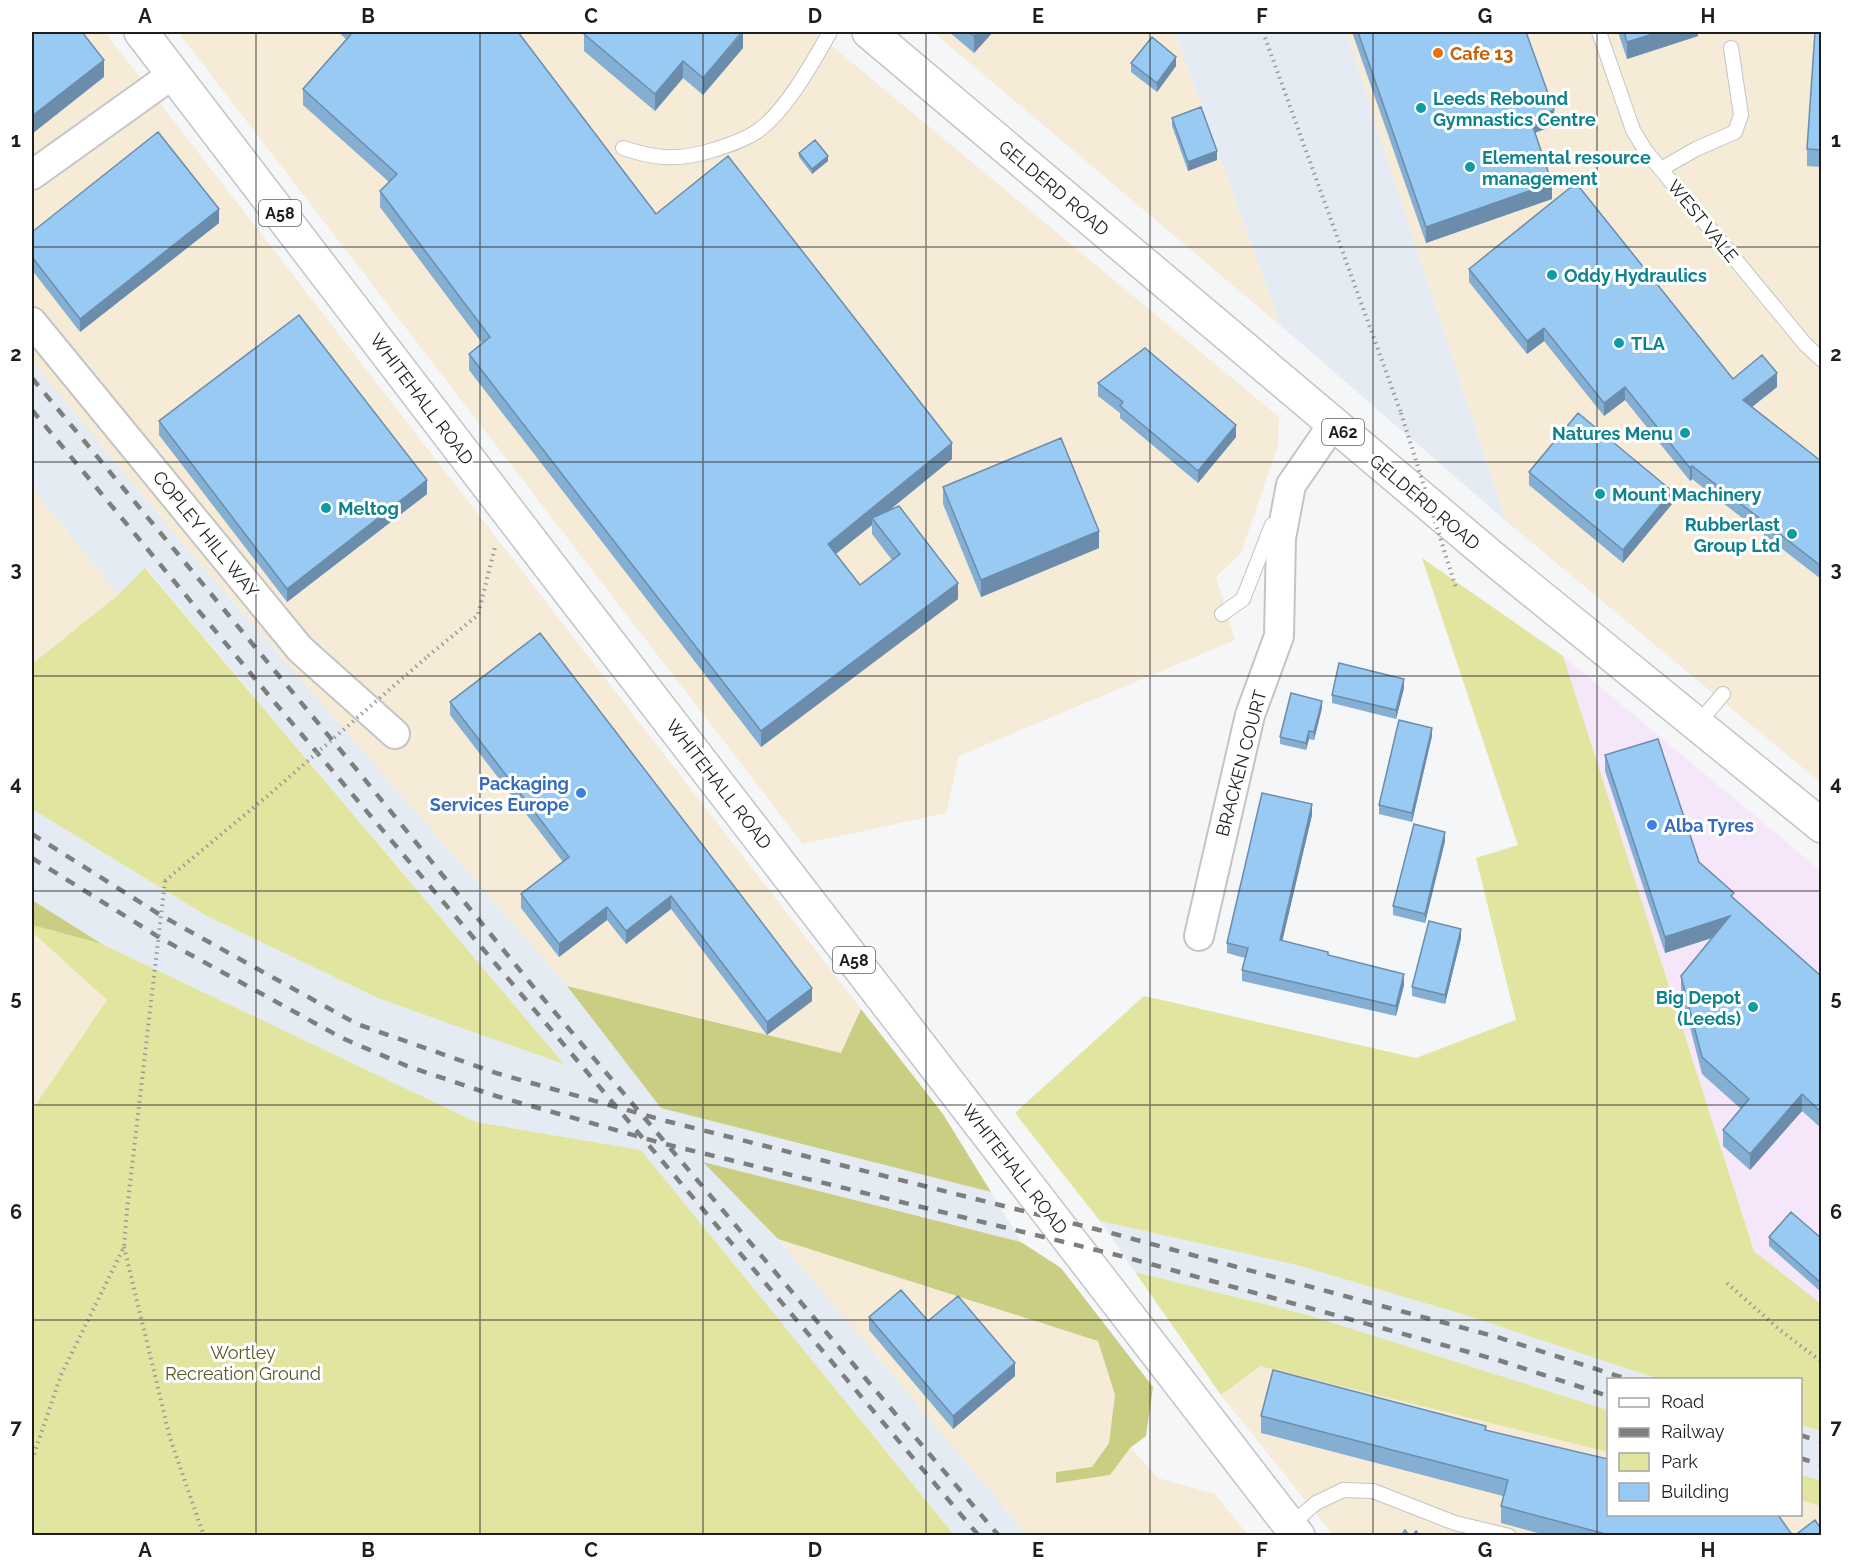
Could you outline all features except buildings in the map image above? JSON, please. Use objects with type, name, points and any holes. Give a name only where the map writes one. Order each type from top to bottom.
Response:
[{"type":"main road","name":"WHITEHALL ROAD","points":[[141,32],[1294,1530]]},
{"type":"main road","name":"GELDERD ROAD","points":[[869,32],[1495,560],[1821,824]]},
{"type":"street","points":[[32,175],[173,74]]},
{"type":"street","name":"COPLEY HILL WAY","points":[[32,322],[300,650],[394,734]]},
{"type":"street","name":"BRACKEN COURT","points":[[1199,936],[1250,715],[1279,636],[1281,538],[1292,485],[1333,424]]},
{"type":"lane","points":[[622,148],[648,156],[677,158],[702,154],[740,141],[758,131],[790,96],[830,32]]},
{"type":"lane","name":"WEST VALE","points":[[1599,32],[1633,130],[1645,150],[1805,344],[1821,360]]},
{"type":"lane","points":[[1661,169],[1696,149],[1735,132],[1742,115],[1731,48]]},
{"type":"lane","points":[[1222,614],[1243,599],[1265,546],[1279,503],[1292,485]]},
{"type":"lane","points":[[1697,725],[1723,694]]},
{"type":"lane","points":[[1294,1530],[1316,1503],[1343,1490],[1373,1491],[1455,1523],[1509,1536]]},
{"type":"path","points":[[1263,32],[1401,413],[1456,588]]},
{"type":"path","points":[[204,1536],[170,1438],[124,1247],[165,881],[271,793],[477,615],[495,547],[488,538]]},
{"type":"path","points":[[32,1460],[61,1375],[124,1247]]},
{"type":"path","points":[[1727,1283],[1780,1330],[1821,1362]]},
{"type":"shaded area","points":[[32,32],[105,32],[861,1009],[841,1054],[567,986],[177,537],[32,361]]},
{"type":"shaded area","points":[[178,32],[815,32],[1279,417],[1278,445],[1241,553],[1216,577],[1235,640],[959,756],[946,813],[803,844]]},
{"type":"shaded area","points":[[933,32],[1175,32],[1281,326]]},
{"type":"shaded area","points":[[1175,32],[1346,32],[1506,521],[1281,326]]},
{"type":"shaded area","points":[[1346,32],[1821,32],[1821,783],[1506,521]]},
{"type":"shaded area","points":[[32,361],[177,537],[567,986],[661,1108],[991,1192],[1021,1242],[704,1163],[778,1239],[1027,1535],[954,1535],[641,1150],[476,1122],[102,944],[32,900],[32,809],[207,916],[380,999],[563,1063],[146,568],[118,595],[32,487]]},
{"type":"shaded area","points":[[32,487],[118,595],[32,664]]},
{"type":"shaded area","points":[[1563,656],[1821,871],[1821,1304],[1754,1251]]},
{"type":"shaded area","points":[[32,932],[107,1000],[32,1110]]},
{"type":"shaded area","points":[[1100,1221],[1297,1265],[1465,1315],[1656,1378],[1607,1378],[1607,1410],[1308,1315],[1135,1272]]},
{"type":"shaded area","points":[[778,1239],[1098,1341],[1115,1395],[1109,1443],[1092,1467],[1056,1472],[1110,1475],[1130,1447],[1158,1478],[1215,1494],[1248,1535],[1027,1535]]},
{"type":"shaded area","points":[[1260,1365],[1607,1452],[1607,1516],[1802,1516],[1802,1500],[1821,1506],[1821,1535],[1333,1535],[1221,1395]]},
{"type":"shaded area","points":[[1802,1426],[1821,1431],[1821,1481],[1802,1474]]},
{"type":"green space","points":[[1422,558],[1563,656],[1754,1251],[1821,1304],[1821,1431],[1802,1425],[1802,1378],[1656,1378],[1465,1315],[1297,1265],[1100,1221],[1015,1113],[1144,996],[1416,1058],[1516,1020],[1476,858],[1518,845]]},
{"type":"green space","points":[[145,568],[564,1064],[380,999],[207,916],[32,809],[32,664],[118,595]]},
{"type":"green space","points":[[32,900],[102,944],[32,925]]},
{"type":"green space","name":"Wortley Recreation Ground","points":[[32,925],[102,944],[476,1122],[641,1150],[954,1535],[32,1535],[32,1110],[107,1000],[32,932]]},
{"type":"green space","points":[[567,986],[841,1053],[861,1009],[943,1114],[991,1192],[661,1108]]},
{"type":"green space","points":[[703,1162],[1021,1242],[1061,1268],[1153,1387],[1146,1436],[1130,1448],[1110,1475],[1056,1483],[1056,1472],[1092,1467],[1109,1443],[1115,1395],[1098,1341],[778,1239]]},
{"type":"green space","points":[[1135,1272],[1308,1315],[1607,1410],[1607,1452],[1260,1366],[1221,1395]]},
{"type":"green space","points":[[1802,1475],[1821,1481],[1821,1506],[1802,1500]]},
{"type":"railway","points":[[32,378],[536,990],[999,1536]]},
{"type":"railway","points":[[32,410],[276,704],[979,1536]]},
{"type":"railway","points":[[32,834],[162,916],[357,1024],[496,1073],[666,1121],[1107,1232],[1497,1337],[1624,1378]]},
{"type":"railway","points":[[32,858],[162,939],[342,1038],[407,1066],[496,1096],[665,1144],[1125,1257],[1501,1361],[1607,1396]]},
{"type":"railway","points":[[1802,1436],[1822,1442]]},
{"type":"railway","points":[[1802,1459],[1822,1465]]},
{"type":"place","name":"Cafe 13","points":[[1438,53]]},
{"type":"place","name":"Leeds Rebound Gymnastics Centre","points":[[1421,108]]},
{"type":"place","name":"Elemental resource management","points":[[1470,167]]},
{"type":"place","name":"Oddy Hydraulics","points":[[1552,275]]},
{"type":"place","name":"TLA","points":[[1619,343]]},
{"type":"place","name":"Natures Menu","points":[[1685,433]]},
{"type":"place","name":"Mount Machinery","points":[[1600,494]]},
{"type":"place","name":"Meltog","points":[[326,508]]},
{"type":"place","name":"Rubberlast Group Ltd","points":[[1792,534]]},
{"type":"place","name":"Packaging Services Europe","points":[[581,793]]},
{"type":"place","name":"Alba Tyres","points":[[1652,825]]},
{"type":"place","name":"Big Depot (Leeds)","points":[[1753,1007]]}]
